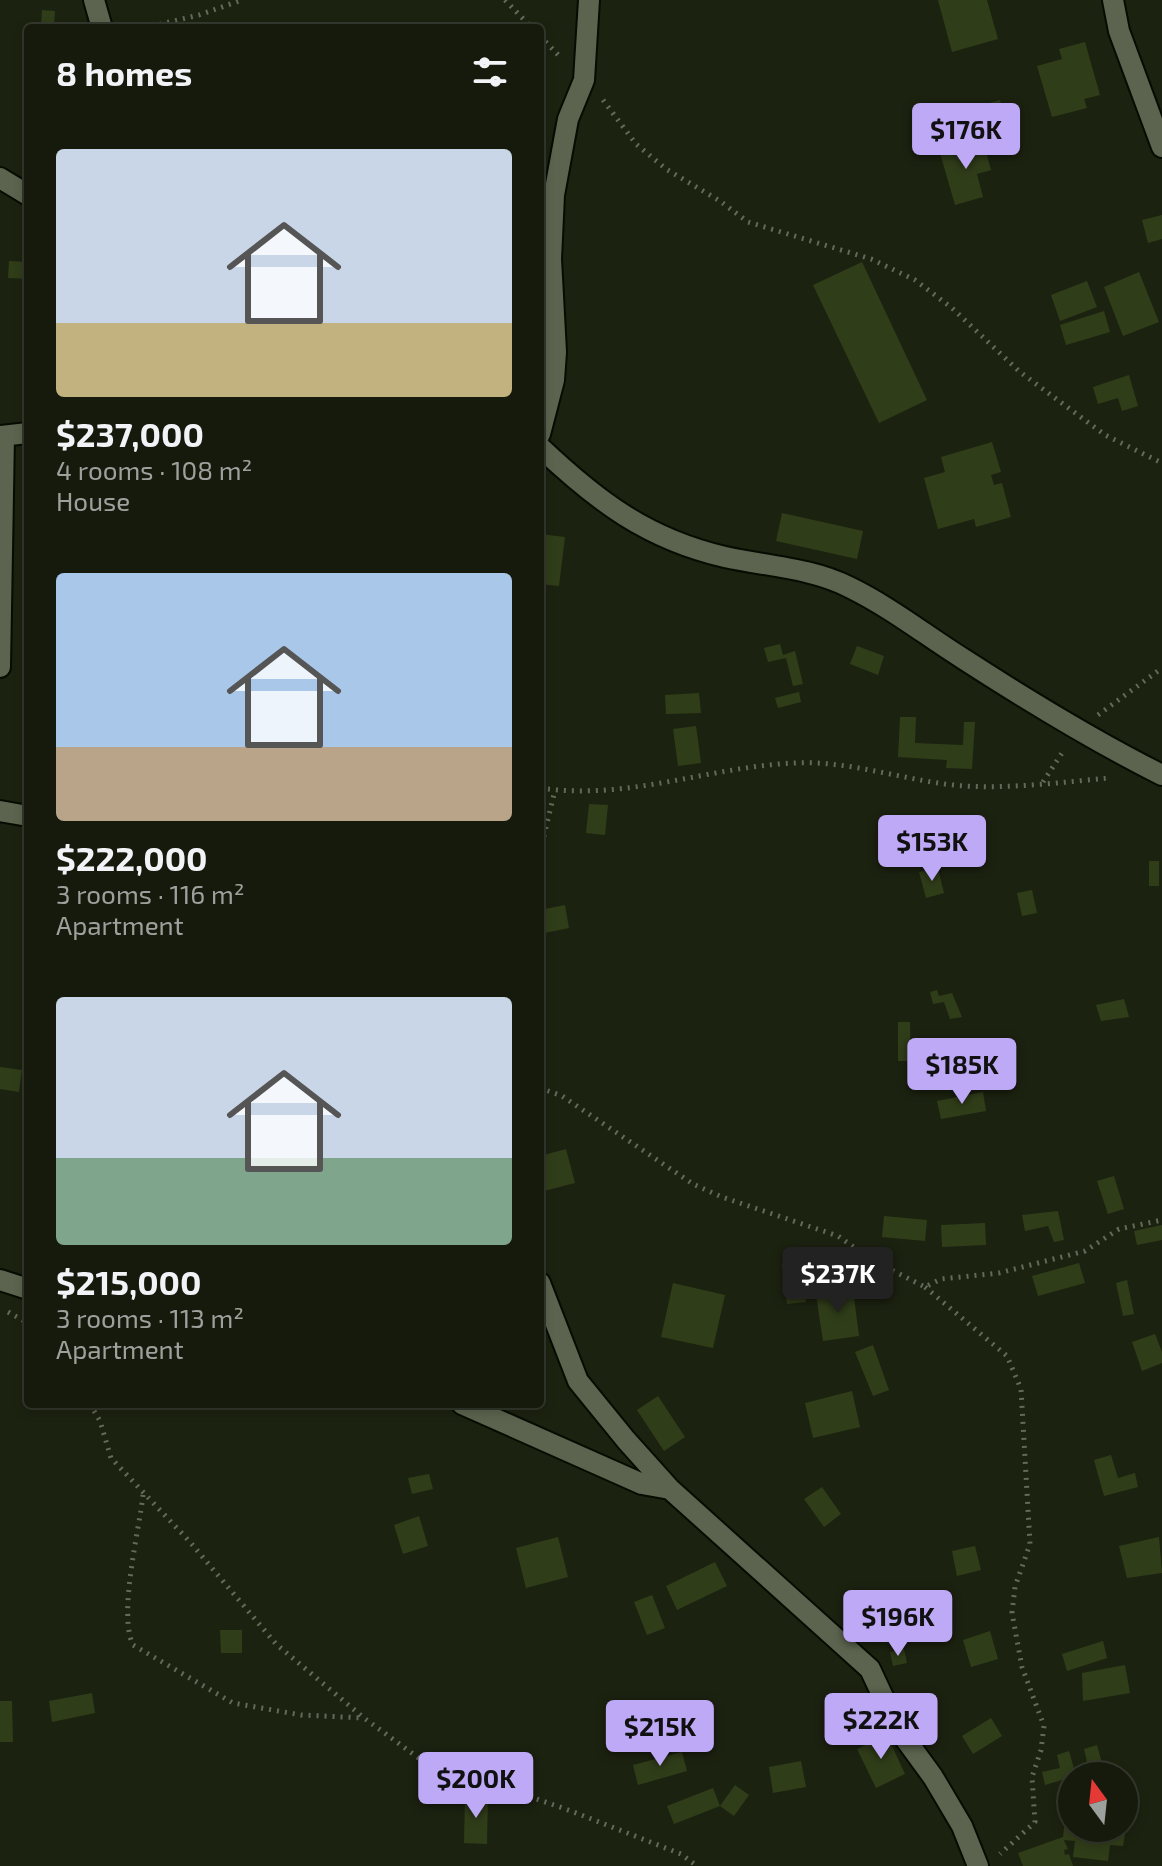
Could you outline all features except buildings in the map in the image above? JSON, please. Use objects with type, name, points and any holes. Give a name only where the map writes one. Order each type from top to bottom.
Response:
[{"type":"street","points":[[94,0],[101,24]]},
{"type":"street","points":[[544,419],[554,380],[556,352],[551,259],[554,195],[568,119],[584,80],[589,0]]},
{"type":"street","points":[[1113,0],[1119,31],[1162,147]]},
{"type":"street","points":[[0,178],[24,193]]},
{"type":"street","points":[[0,667],[2,436],[24,433]]},
{"type":"street","points":[[544,451],[586,491],[655,534],[690,548],[812,574],[844,584],[886,605],[1027,698],[1162,775]]},
{"type":"street","points":[[0,811],[24,815]]},
{"type":"street","points":[[0,1280],[24,1288]]},
{"type":"street","points":[[544,1293],[578,1381],[670,1489],[870,1669],[898,1729],[933,1777],[962,1826],[978,1866]]},
{"type":"street","points":[[471,1408],[642,1484],[670,1489]]},
{"type":"path","points":[[161,24],[242,0]]},
{"type":"path","points":[[505,0],[528,24]]},
{"type":"path","points":[[584,80],[601,97],[636,144],[666,169],[720,201],[748,222],[871,259],[915,280],[952,308],[1020,372],[1105,435],[1162,463]]},
{"type":"path","points":[[544,789],[592,793],[791,763],[810,763],[965,786],[1111,778]]},
{"type":"path","points":[[544,835],[555,790]]},
{"type":"path","points":[[544,1089],[562,1096],[693,1184],[722,1197],[838,1236],[872,1260],[925,1287],[1007,1356],[1021,1389],[1030,1544],[1015,1587],[1012,1613],[1022,1667],[1041,1716],[1044,1736],[1032,1777],[1035,1822],[997,1857]]},
{"type":"path","points":[[925,1287],[941,1279],[999,1273],[1085,1251],[1119,1229],[1162,1220]]},
{"type":"path","points":[[0,1309],[24,1321]]},
{"type":"path","points":[[92,1408],[100,1421],[111,1458],[190,1542],[276,1644],[364,1718],[424,1762],[455,1778],[508,1789],[571,1811],[681,1854],[697,1866]]},
{"type":"path","points":[[144,1494],[128,1596],[127,1633],[133,1645],[233,1703],[301,1715],[364,1718]]}]
